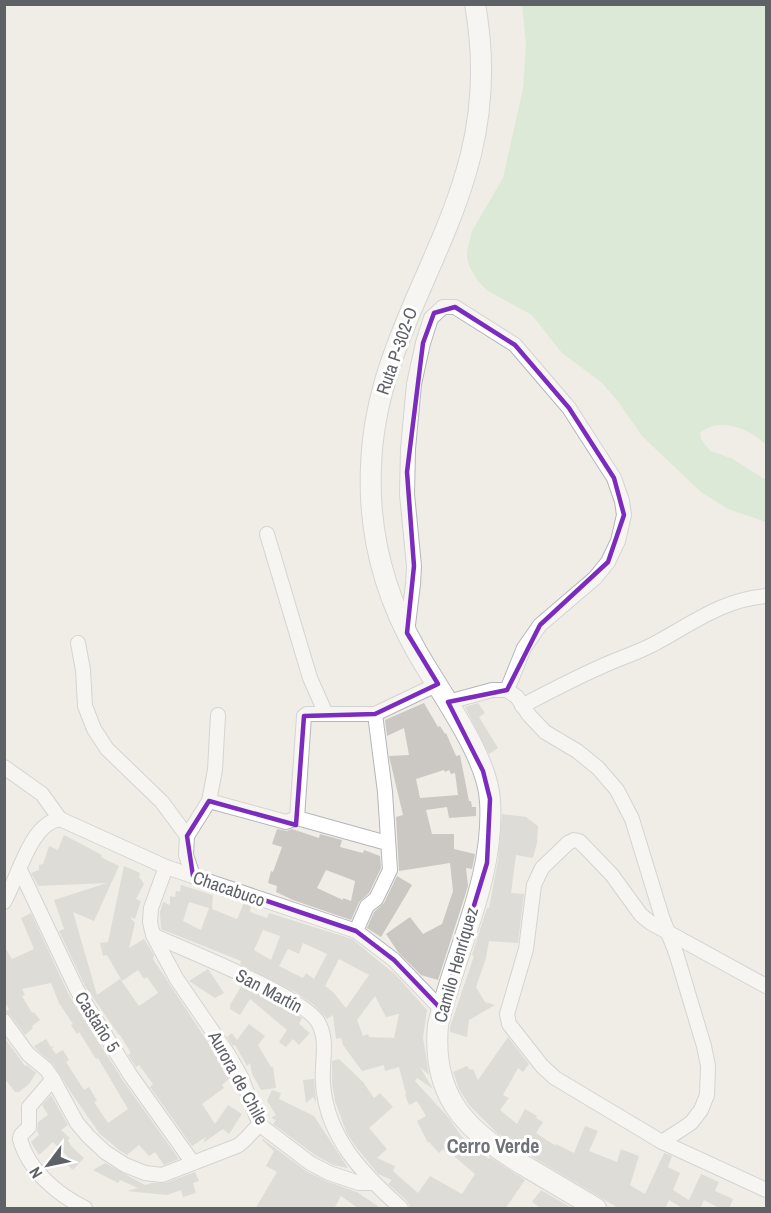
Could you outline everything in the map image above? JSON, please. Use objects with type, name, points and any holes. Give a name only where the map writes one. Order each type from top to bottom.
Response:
[{"type":"street","name":"Ruta P-302-O","points":[[443,693],[407,633],[382,573],[374,533],[370,486],[372,442],[379,399],[391,358],[453,208],[471,155],[481,88],[480,40],[475,4]]},
{"type":"street","points":[[407,633],[413,584],[407,483],[414,384],[431,318],[443,307],[455,307],[515,345],[569,408],[614,478],[624,515],[618,541],[608,562],[595,578],[540,625],[524,648],[507,690]]},
{"type":"street","points":[[267,534],[306,668],[326,714]]},
{"type":"street","points":[[522,706],[583,675],[651,645],[724,605],[746,598],[766,596]]},
{"type":"street","points":[[78,643],[83,670],[85,706],[94,729],[107,749],[162,802],[187,836]]},
{"type":"street","points":[[297,818],[302,720],[307,714],[375,714],[443,693],[507,690],[517,697],[545,732],[577,751],[598,768],[617,790],[635,827],[704,1046],[709,1076],[705,1102],[697,1117],[685,1128],[662,1142]]},
{"type":"street","name":"Camilo Henríquez","points":[[443,693],[483,771],[490,799],[487,862],[442,1010],[436,1037],[438,1064],[446,1090],[462,1116],[491,1144],[596,1209]]},
{"type":"street","points":[[356,931],[367,906],[376,899],[390,870],[385,792],[375,714]]},
{"type":"street","points":[[193,876],[186,855],[187,836],[209,801],[215,770],[218,715]]},
{"type":"street","points":[[4,767],[42,794],[60,819],[53,820],[38,832],[4,902]]},
{"type":"street","points":[[209,801],[286,822],[297,818],[387,843]]},
{"type":"street","name":"Chacabuco","points":[[60,819],[166,867],[356,931],[394,960],[442,1010]]},
{"type":"street","points":[[766,986],[669,934],[641,915],[612,875],[579,841],[571,841],[543,868],[537,878],[532,893],[526,949],[507,1014],[511,1028],[555,1078],[662,1142],[766,1190]]},
{"type":"street","points":[[151,928],[151,908],[166,867]]},
{"type":"street","name":"Castaño 5","points":[[20,870],[76,990],[131,1076],[193,1163]]},
{"type":"street","name":"Aurora de Chile","points":[[151,928],[176,978],[236,1069],[260,1125],[310,1163],[329,1173],[359,1183],[373,1183]]},
{"type":"street","name":"San Martín","points":[[151,928],[303,1007],[317,1021],[325,1040],[322,1058],[323,1084],[326,1106],[334,1131],[348,1153],[373,1183],[401,1209]]},
{"type":"street","points":[[4,1021],[28,1054],[53,1079],[77,1122],[88,1136],[105,1152],[126,1166],[145,1173],[162,1175],[243,1143],[252,1130],[260,1125]]},
{"type":"street","points":[[53,1079],[29,1107],[29,1127],[20,1139],[27,1155],[45,1179],[58,1192],[85,1209]]},
{"type":"highlighted area","points":[[455,307],[515,345],[569,408],[614,478],[624,515],[608,562],[540,625],[507,690],[448,702],[483,771],[490,799],[487,863],[442,1010],[394,960],[356,931],[193,876],[187,836],[209,801],[296,825],[304,716],[375,714],[438,684],[407,633],[414,566],[407,472],[423,343],[434,313]]},
{"type":"green space","points":[[522,5],[766,5],[766,445],[744,430],[725,425],[716,425],[700,433],[701,439],[710,451],[731,458],[766,480],[766,522],[728,509],[701,492],[642,436],[617,400],[601,382],[562,353],[532,315],[488,291],[477,280],[470,268],[467,251],[472,231],[503,178],[523,89],[526,44]]},
{"type":"building","points":[[424,703],[438,727],[440,726],[446,733],[456,756],[460,755],[469,801],[472,807],[476,807],[476,816],[449,818],[447,807],[426,810],[432,834],[454,834],[454,849],[475,854],[472,869],[466,868],[468,886],[438,980],[421,975],[398,952],[386,934],[410,917],[423,934],[442,924],[453,891],[450,863],[399,871],[396,817],[403,815],[389,756],[409,755],[404,728],[387,736],[385,720]],"holes":[[[444,770],[445,772],[449,770],[451,774],[455,773],[458,795],[420,798],[416,779]]]},
{"type":"building","points":[[478,703],[485,713],[479,717],[498,748],[489,754],[465,707]]},
{"type":"building","points":[[502,814],[526,817],[538,826],[537,843],[533,858],[516,855],[511,893],[524,894],[518,943],[489,941],[476,987],[485,1002],[495,1005],[469,1020],[467,1037],[450,1032],[450,1027],[474,956],[472,955],[485,914],[489,908],[498,860]]},
{"type":"building","points":[[277,829],[287,831],[292,829],[319,838],[320,834],[342,840],[340,847],[363,853],[364,850],[380,856],[381,868],[369,893],[359,902],[351,920],[276,892],[277,886],[268,883],[282,847],[272,844]],"holes":[[[326,870],[355,881],[351,901],[343,898],[343,900],[317,888]]]},
{"type":"building","points":[[64,835],[119,866],[94,921],[73,912],[97,995],[120,979],[139,1006],[158,993],[147,977],[144,979],[138,970],[122,981],[107,955],[103,956],[100,943],[108,942],[124,866],[140,873],[139,877],[144,884],[136,899],[141,901],[135,919],[130,917],[135,923],[129,948],[144,939],[154,955],[153,959],[231,1077],[222,1085],[224,1088],[202,1104],[215,1124],[228,1105],[242,1114],[229,1134],[223,1129],[203,1143],[206,1137],[192,1146],[150,1087],[153,1084],[139,1065],[136,1067],[120,1035],[85,986],[59,931],[64,929],[54,900],[107,883],[38,886],[31,873],[39,870],[39,865],[43,864],[49,846],[58,850]]},
{"type":"building","points":[[397,876],[412,885],[381,937],[367,928],[374,912],[384,903]]},
{"type":"building","points":[[181,885],[213,895],[212,909],[237,919],[244,903],[251,905],[250,912],[267,918],[269,913],[352,939],[396,975],[427,1010],[423,1038],[429,1075],[420,1067],[433,1089],[417,1078],[415,1081],[448,1117],[462,1137],[489,1159],[490,1157],[525,1180],[505,1209],[410,1207],[407,1201],[388,1184],[392,1180],[378,1174],[347,1134],[335,1101],[332,1083],[332,1061],[339,1059],[363,1082],[374,1098],[380,1093],[393,1107],[369,1128],[387,1149],[377,1158],[395,1166],[393,1171],[418,1193],[430,1176],[462,1194],[475,1174],[449,1152],[447,1154],[443,1149],[439,1153],[428,1143],[417,1121],[426,1116],[417,1101],[409,1105],[399,1067],[385,1071],[384,1065],[362,1071],[343,1045],[341,1038],[336,1039],[333,1015],[327,1019],[314,1005],[295,992],[240,964],[241,961],[161,929],[160,912],[163,902],[170,905],[170,896],[175,897],[176,891],[180,892]],"holes":[[[189,902],[209,908],[201,930],[183,921]],[[263,930],[280,936],[271,960],[254,950]],[[303,943],[327,954],[314,979],[306,973],[303,978],[279,966],[288,949],[299,954]],[[339,959],[369,975],[346,1008],[325,986]],[[375,996],[386,1017],[399,1014],[394,1038],[369,1037],[368,1034],[363,1036],[357,1020]]]},
{"type":"building","points":[[31,913],[69,995],[124,1082],[179,1159],[164,1165],[155,1152],[149,1156],[139,1145],[127,1155],[119,1150],[100,1134],[53,1064],[36,1049],[34,1046],[46,1039],[51,1047],[54,1046],[52,1049],[56,1054],[63,1050],[69,1060],[66,1062],[84,1090],[89,1087],[97,1101],[94,1102],[108,1123],[128,1109],[98,1058],[96,1059],[79,1032],[77,1034],[71,1025],[73,1024],[59,1003],[51,983],[22,989],[25,995],[22,996],[32,1013],[34,1012],[40,1020],[25,1035],[11,1016],[4,1012],[9,1009],[4,1001],[4,946],[12,959],[34,949],[21,918]]},
{"type":"building","points":[[208,969],[224,993],[215,998],[189,981]]},
{"type":"building","points":[[242,985],[302,1018],[299,1024],[310,1033],[299,1045],[293,1039],[286,1047],[279,1042],[287,1030],[250,999],[240,1015],[230,1009]]},
{"type":"building","points":[[249,1024],[265,1036],[258,1045],[273,1067],[276,1088],[261,1090],[252,1074],[250,1063],[247,1066],[235,1045],[233,1046],[227,1037],[232,1033],[237,1040]]},
{"type":"building","points":[[4,1037],[25,1066],[27,1065],[36,1073],[29,1084],[19,1092],[15,1092],[4,1078]]},
{"type":"building","points":[[508,1037],[529,1064],[523,1072],[518,1068],[503,1095],[509,1098],[500,1110],[517,1124],[525,1109],[543,1122],[536,1133],[556,1146],[556,1144],[574,1153],[585,1126],[598,1131],[589,1151],[617,1162],[621,1149],[639,1156],[630,1185],[645,1194],[664,1153],[672,1156],[668,1167],[680,1173],[673,1190],[689,1200],[701,1174],[719,1182],[715,1191],[733,1199],[729,1209],[721,1209],[704,1200],[701,1207],[704,1209],[684,1209],[669,1200],[665,1209],[620,1209],[497,1133],[469,1105],[459,1089],[453,1072],[467,1066],[470,1070],[473,1069],[478,1080]]},
{"type":"building","points":[[314,1079],[316,1101],[313,1097],[306,1103],[303,1080]]},
{"type":"building","points":[[272,1090],[281,1093],[279,1099],[314,1116],[348,1168],[333,1165],[315,1155],[273,1124],[276,1120],[271,1118],[276,1115],[267,1101]]},
{"type":"building","points":[[51,1095],[68,1125],[61,1130],[70,1138],[68,1140],[71,1146],[84,1158],[73,1170],[63,1161],[68,1157],[53,1142],[39,1155],[31,1142],[39,1135],[38,1122],[48,1115],[42,1105]]},
{"type":"building","points":[[263,1139],[306,1171],[357,1192],[382,1209],[359,1209],[341,1196],[334,1209],[255,1209],[277,1172],[266,1166],[274,1151]]},
{"type":"building","points":[[105,1163],[145,1185],[165,1183],[195,1172],[199,1181],[193,1183],[196,1193],[183,1197],[181,1190],[167,1195],[127,1191],[138,1188],[120,1180],[118,1183],[93,1170]]},
{"type":"building","points":[[541,1190],[573,1209],[542,1209],[532,1202]]},
{"type":"district","name":"Cerro Verde","points":[[493,1146]]}]
